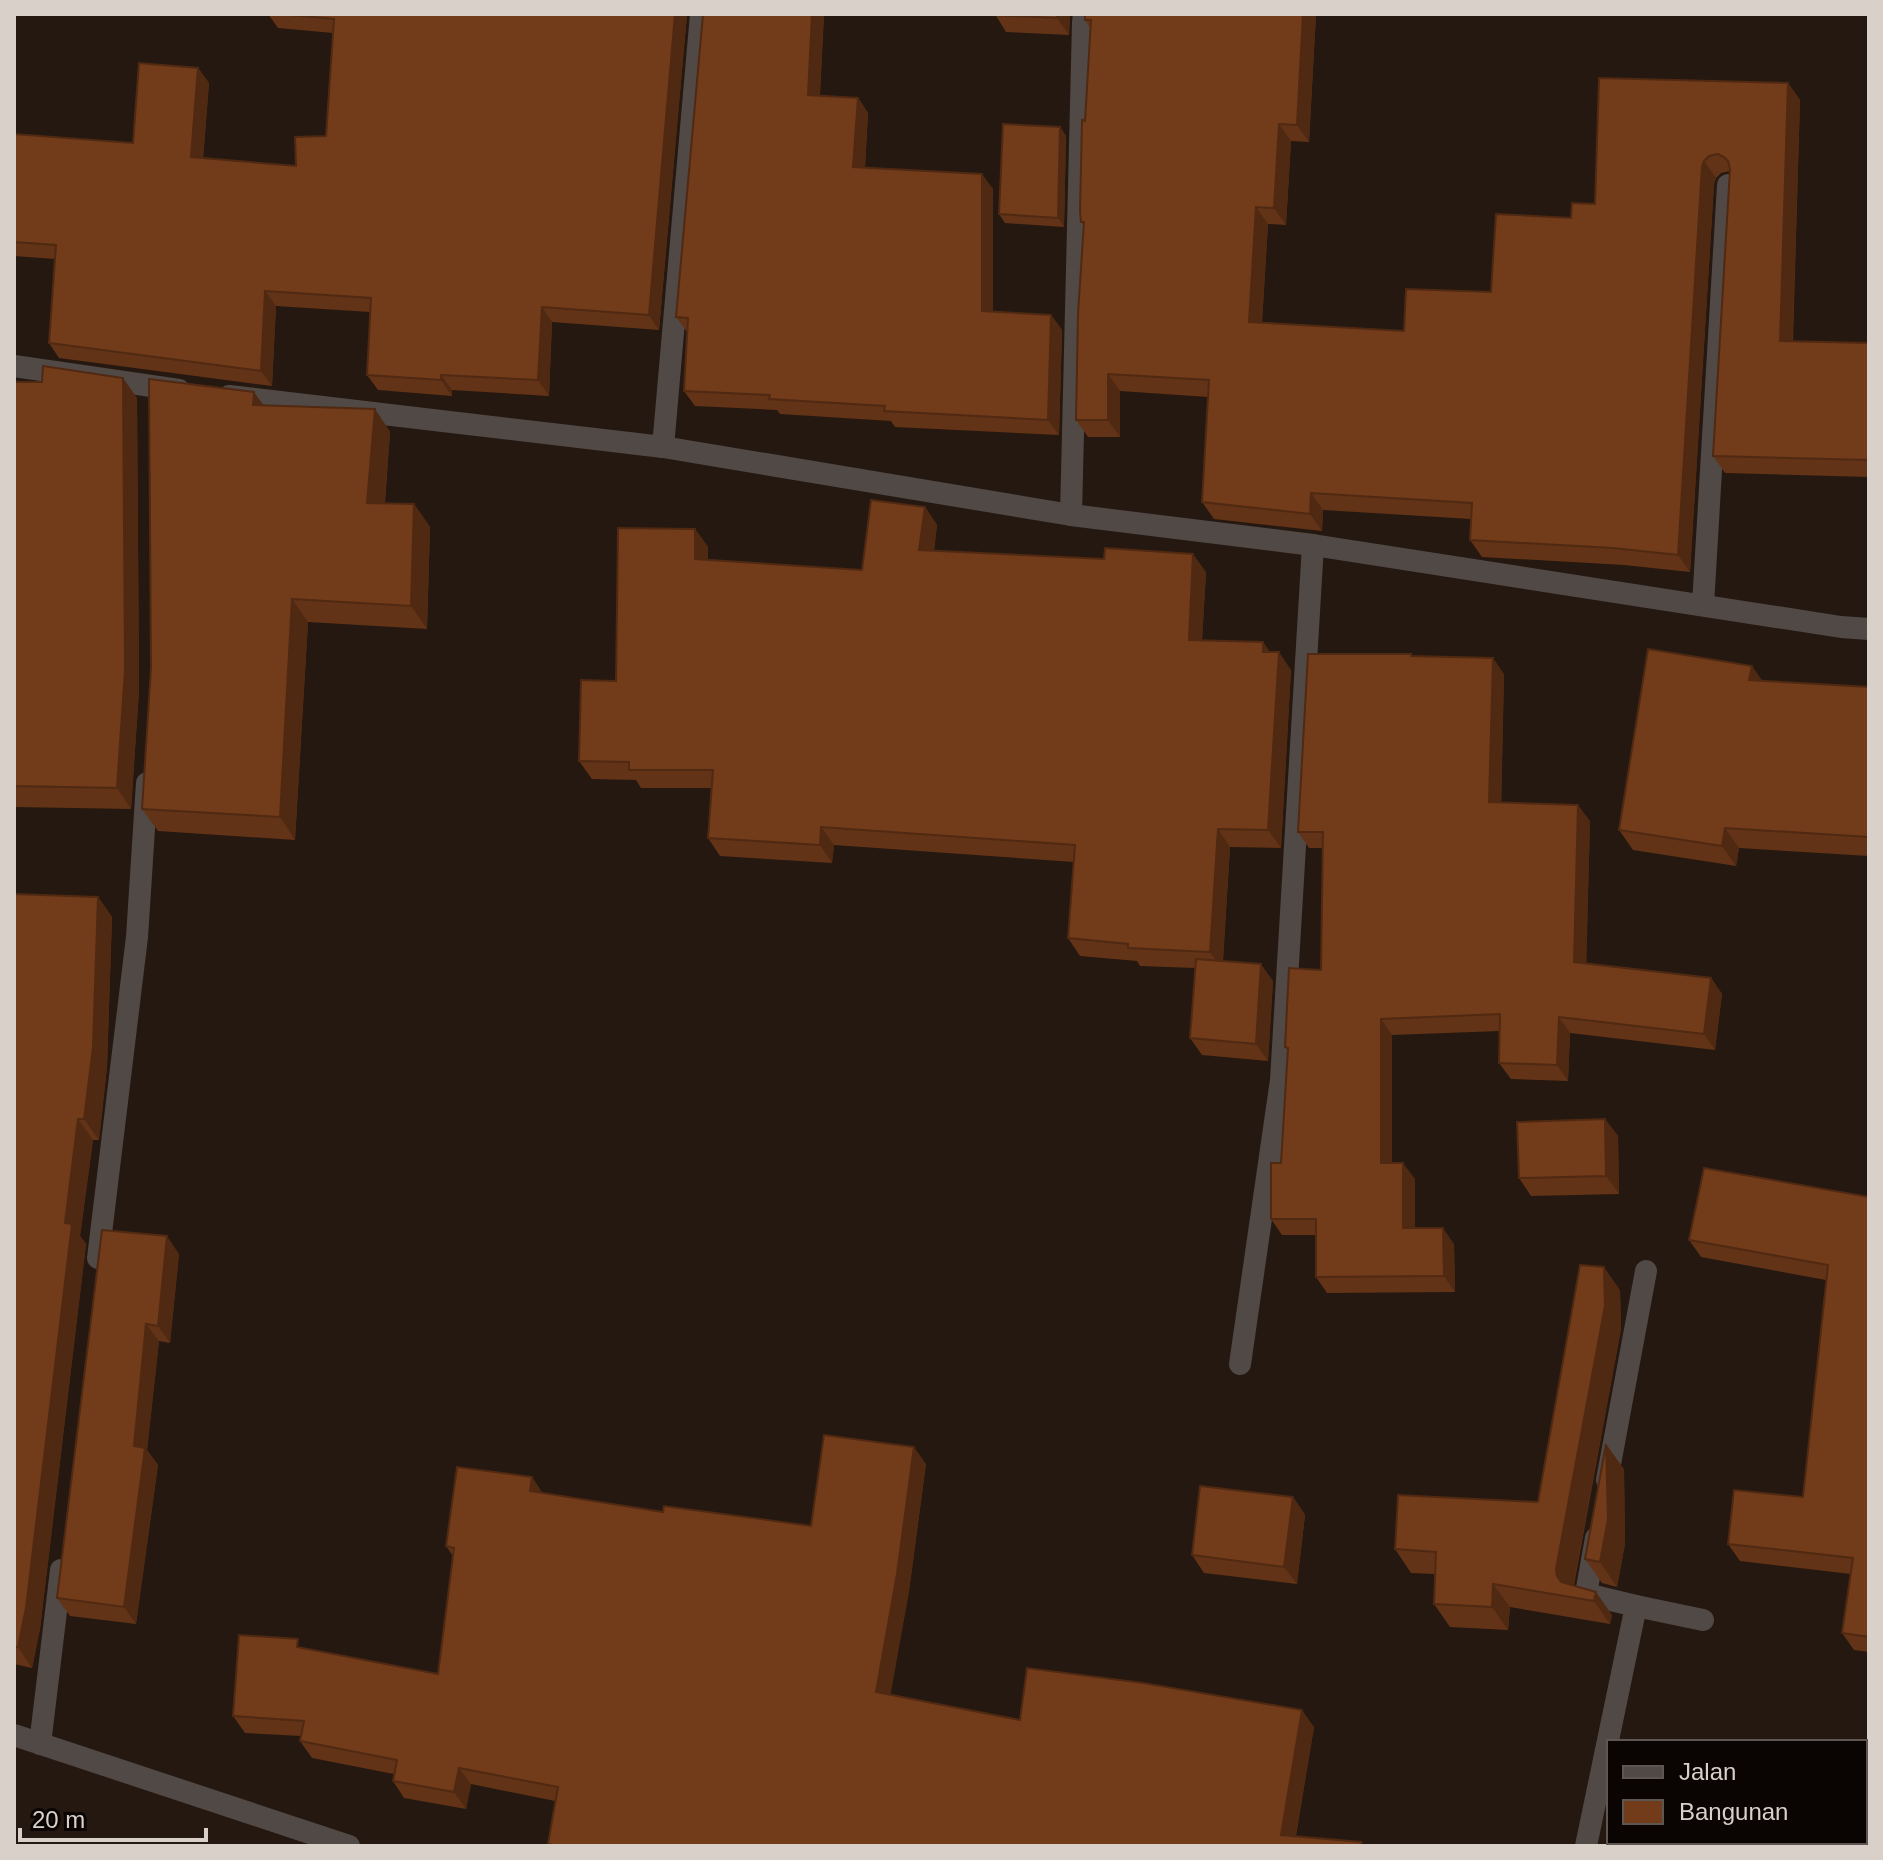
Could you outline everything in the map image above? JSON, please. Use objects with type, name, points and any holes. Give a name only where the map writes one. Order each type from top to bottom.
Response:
[{"type":"street","points":[[663,447],[701,14]]},
{"type":"street","points":[[1071,515],[1084,14]]},
{"type":"street","points":[[1703,605],[1728,185]]},
{"type":"street","points":[[14,366],[151,394],[206,393],[663,447],[1071,515],[1313,545],[1869,629]]},
{"type":"street","points":[[1240,1364],[1281,1080],[1313,545]]},
{"type":"street","points":[[95,1285],[137,937],[148,768]]},
{"type":"street","points":[[1646,1271],[1586,1594],[1703,1620]]},
{"type":"street","points":[[40,1744],[63,1554]]},
{"type":"street","points":[[1608,1740],[1636,1606]]},
{"type":"street","points":[[14,1735],[349,1846]]},
{"type":"street","points":[[1586,1846],[1607,1745]]},
{"type":"building","points":[[280,14],[675,14],[649,315],[542,307],[538,380],[441,375],[441,380],[367,375],[371,298],[265,291],[261,371],[49,343],[56,245],[14,242],[14,134],[133,143],[139,63],[198,68],[191,157],[296,166],[295,137],[326,136],[334,19]]},
{"type":"building","points":[[703,14],[812,14],[808,95],[858,98],[853,167],[982,174],[982,311],[1051,315],[1048,420],[884,411],[885,406],[769,399],[770,395],[684,391],[688,318],[676,317]]},
{"type":"building","points":[[1057,14],[1057,18],[994,15]]},
{"type":"building","points":[[1085,14],[1303,14],[1297,125],[1279,124],[1274,208],[1256,207],[1249,322],[1404,331],[1406,289],[1491,292],[1496,214],[1571,218],[1572,203],[1595,204],[1599,78],[1788,83],[1780,341],[1869,343],[1869,460],[1713,456],[1730,169],[1728,161],[1718,154],[1709,156],[1702,167],[1678,555],[1470,540],[1472,503],[1311,493],[1310,514],[1202,502],[1209,380],[1108,374],[1108,420],[1076,420],[1084,222],[1081,222],[1080,212],[1082,120],[1085,121],[1091,20],[1085,20]]},
{"type":"building","points":[[1003,124],[1060,127],[1058,218],[999,214]]},
{"type":"building","points":[[43,366],[123,378],[125,670],[117,788],[14,786],[14,382],[42,382]]},
{"type":"building","points":[[149,379],[254,392],[253,405],[375,409],[367,503],[414,504],[411,606],[292,599],[280,817],[142,809],[151,668]]},
{"type":"building","points":[[871,500],[925,507],[919,550],[1104,559],[1105,548],[1193,554],[1189,640],[1263,642],[1263,652],[1279,652],[1268,830],[1218,829],[1210,952],[1128,948],[1128,944],[1068,938],[1075,845],[821,827],[820,845],[708,838],[713,770],[629,770],[629,762],[579,761],[581,680],[616,681],[618,528],[695,529],[695,559],[862,570]]},
{"type":"building","points":[[1648,649],[1752,666],[1749,680],[1869,687],[1869,837],[1725,828],[1722,846],[1619,830]]},
{"type":"building","points":[[1308,654],[1493,658],[1489,802],[1578,805],[1574,962],[1711,978],[1704,1034],[1559,1017],[1557,1065],[1499,1063],[1500,1014],[1381,1019],[1381,1163],[1403,1163],[1403,1228],[1443,1228],[1444,1276],[1316,1277],[1316,1219],[1271,1219],[1271,1163],[1281,1163],[1289,968],[1321,970],[1323,832],[1298,832]]},
{"type":"building","points":[[14,894],[98,897],[93,1047],[84,1119],[78,1119],[65,1223],[72,1224],[26,1608],[18,1647],[14,1647]]},
{"type":"building","points":[[1196,959],[1261,964],[1256,1044],[1190,1038]]},
{"type":"building","points":[[1605,1119],[1606,1176],[1519,1178],[1517,1122]]},
{"type":"building","points":[[1704,1168],[1869,1197],[1869,1637],[1842,1633],[1853,1558],[1728,1544],[1734,1490],[1803,1497],[1828,1265],[1689,1240]]},
{"type":"building","points":[[102,1230],[167,1236],[158,1326],[146,1324],[134,1446],[145,1448],[124,1607],[57,1598]]},
{"type":"building","points":[[1580,1265],[1604,1267],[1605,1306],[1556,1569],[1561,1582],[1596,1592],[1594,1601],[1493,1584],[1492,1607],[1434,1604],[1436,1552],[1395,1549],[1398,1495],[1538,1502]]},
{"type":"building","points":[[824,1435],[914,1447],[897,1574],[876,1692],[1020,1720],[1027,1668],[1143,1683],[1302,1710],[1281,1835],[1361,1842],[1360,1846],[561,1846],[548,1844],[558,1787],[459,1768],[454,1792],[393,1781],[397,1760],[300,1741],[304,1721],[233,1716],[239,1635],[298,1639],[297,1647],[438,1674],[454,1548],[446,1546],[457,1467],[532,1477],[530,1491],[663,1512],[664,1506],[811,1526]]},
{"type":"building","points":[[1606,1444],[1608,1519],[1600,1562],[1585,1559]]},
{"type":"building","points":[[1200,1486],[1293,1497],[1284,1567],[1192,1555]]}]
